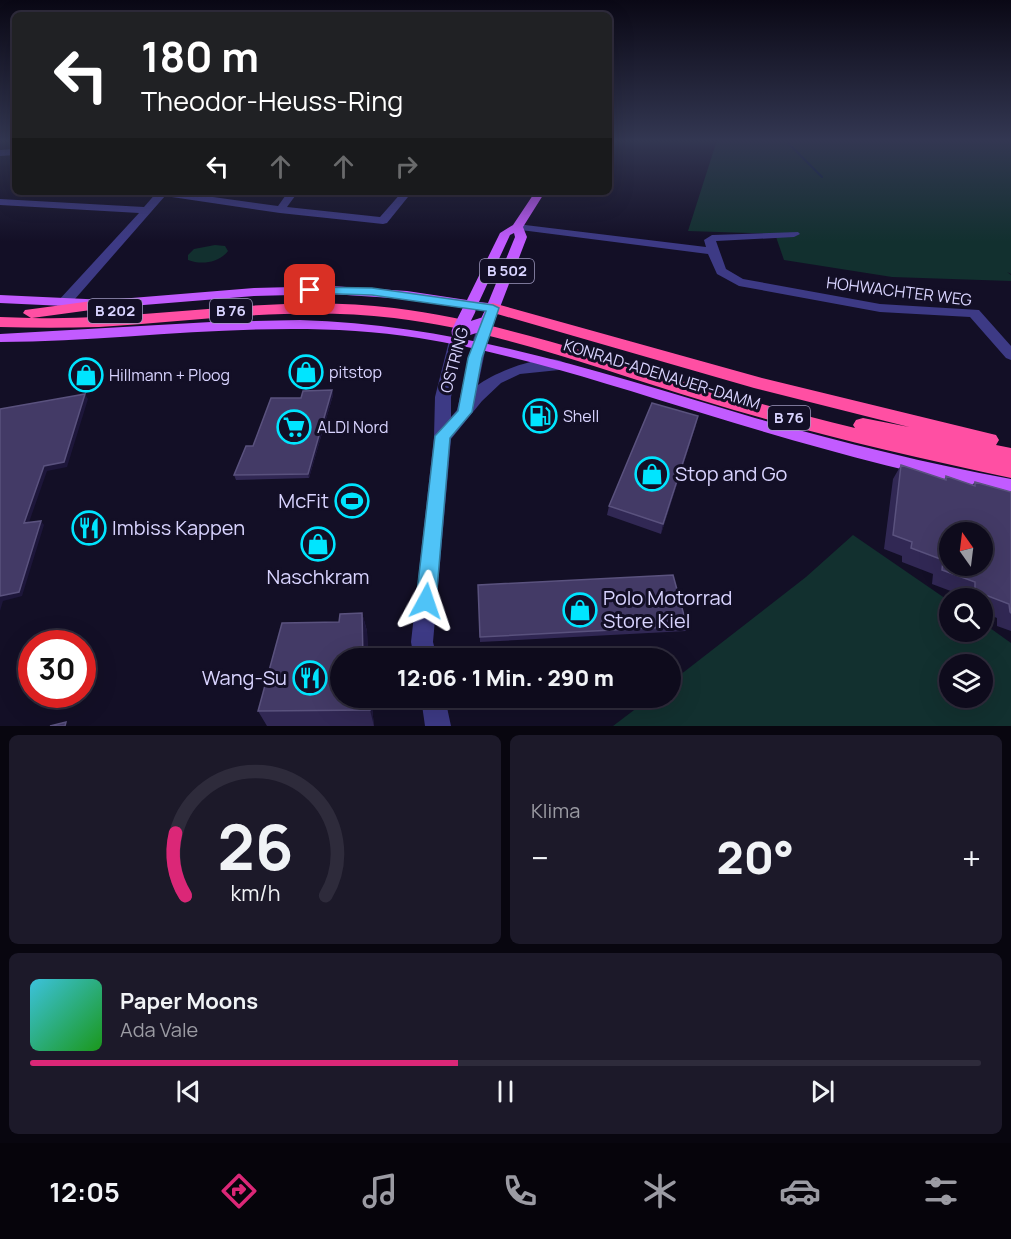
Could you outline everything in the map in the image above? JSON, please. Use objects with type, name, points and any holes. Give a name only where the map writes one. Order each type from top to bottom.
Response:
[{"type":"highway","name":"B 202","points":[[0,313],[98,312],[253,301],[374,302],[459,313],[569,355]]},
{"type":"highway","points":[[21,314],[107,304]]},
{"type":"highway","name":"B 76","points":[[0,322],[86,322],[293,308],[391,312],[455,322],[569,355]]},
{"type":"highway","name":"B 76","points":[[159,316],[178,320],[294,318]]},
{"type":"highway","name":"B 76","points":[[490,316],[1011,445]]},
{"type":"highway","name":"KONRAD-ADENAUER-DAMM","points":[[569,355],[734,392],[904,435],[1011,456]]},
{"type":"highway","name":"KONRAD-ADENAUER-DAMM","points":[[569,355],[726,401],[904,448],[1011,470]]},
{"type":"main road","name":"OSTRING","points":[[457,336],[492,258],[506,233],[517,227],[538,195]]},
{"type":"main road","name":"OSTRING","points":[[490,316],[521,237],[517,227]]},
{"type":"main road","points":[[0,299],[63,304],[107,304],[254,292],[331,290],[380,293],[470,307]]},
{"type":"main road","name":"B 76","points":[[470,307],[490,316]]},
{"type":"main road","points":[[312,324],[457,336],[490,316]]},
{"type":"main road","points":[[294,318],[360,320],[439,331],[457,336]]},
{"type":"main road","points":[[0,338],[360,320]]},
{"type":"main road","name":"KONRAD-ADENAUER-DAMM","points":[[457,336],[480,341],[510,352],[569,355],[805,438],[914,467],[1011,486]]},
{"type":"street","points":[[63,304],[161,195]]},
{"type":"street","points":[[177,195],[280,210],[383,221],[405,195]]},
{"type":"street","points":[[280,210],[291,195]]},
{"type":"street","points":[[0,202],[147,210]]},
{"type":"street","points":[[517,227],[712,251],[710,240],[712,238],[794,234]]},
{"type":"street","name":"HOHWACHTER WEG","points":[[712,251],[721,271],[739,282],[880,308],[974,313],[1011,355]]},
{"type":"street","name":"OSTRING","points":[[465,410],[480,341],[490,316]]},
{"type":"street","name":"OSTRING","points":[[423,648],[443,436],[443,397],[457,336]]},
{"type":"street","name":"OSTRING","points":[[443,436],[486,385],[522,368],[569,355]]},
{"type":"street","points":[[435,708],[438,726]]},
{"type":"green space","points":[[706,174],[1011,174],[1011,274],[1007,272],[1011,275],[1011,281],[892,277],[784,260],[775,234],[688,231]]},
{"type":"green space","points":[[215,245],[225,246],[228,251],[220,258],[210,262],[188,260],[188,255],[194,249]]},
{"type":"green space","points":[[853,535],[939,594],[939,642],[993,642],[993,630],[1011,643],[1011,726],[613,726],[637,708],[681,708],[681,674],[806,577]]},
{"type":"building","name":"ALDI Nord","points":[[332,390],[308,474],[234,475],[246,446],[253,446],[271,398],[301,398],[303,391]]},
{"type":"building","points":[[85,394],[64,462],[44,466],[24,523],[41,521],[19,592],[0,596],[0,409]]},
{"type":"building","name":"Stop and Go","points":[[652,403],[698,416],[663,524],[609,506]]},
{"type":"building","points":[[901,465],[946,480],[946,476],[975,486],[975,482],[1011,492],[1011,613],[1009,604],[993,598],[993,588],[975,588],[975,582],[958,576],[993,576],[993,522],[939,522],[939,558],[911,548],[912,542],[893,535]]},
{"type":"building","name":"Polo Motorrad Store Kiel","points":[[673,575],[687,626],[480,637],[478,585]]},
{"type":"building","points":[[362,613],[363,648],[330,648],[330,708],[370,708],[370,710],[258,711],[282,623],[339,622],[340,614]]},
{"type":"building","points":[[66,722],[65,726],[50,726]]},
{"type":"waterway","points":[[819,174],[822,177]]},
{"type":"place","name":"pitstop","points":[[306,372]]},
{"type":"place","name":"Hillmann + Ploog","points":[[86,375]]},
{"type":"place","name":"Shell","points":[[540,416]]},
{"type":"place","name":"ALDI Nord","points":[[294,427]]},
{"type":"place","name":"Stop and Go","points":[[652,474]]},
{"type":"place","name":"McFit","points":[[352,501]]},
{"type":"place","name":"Imbiss Kappen","points":[[89,528]]},
{"type":"place","name":"Naschkram","points":[[318,544]]},
{"type":"place","name":"Polo Motorrad Store Kiel","points":[[580,610]]},
{"type":"place","name":"Wang-Su","points":[[310,678]]},
{"type":"route","points":[[310,290],[372,292],[493,308],[475,358],[465,412],[443,436],[426,601]]}]
